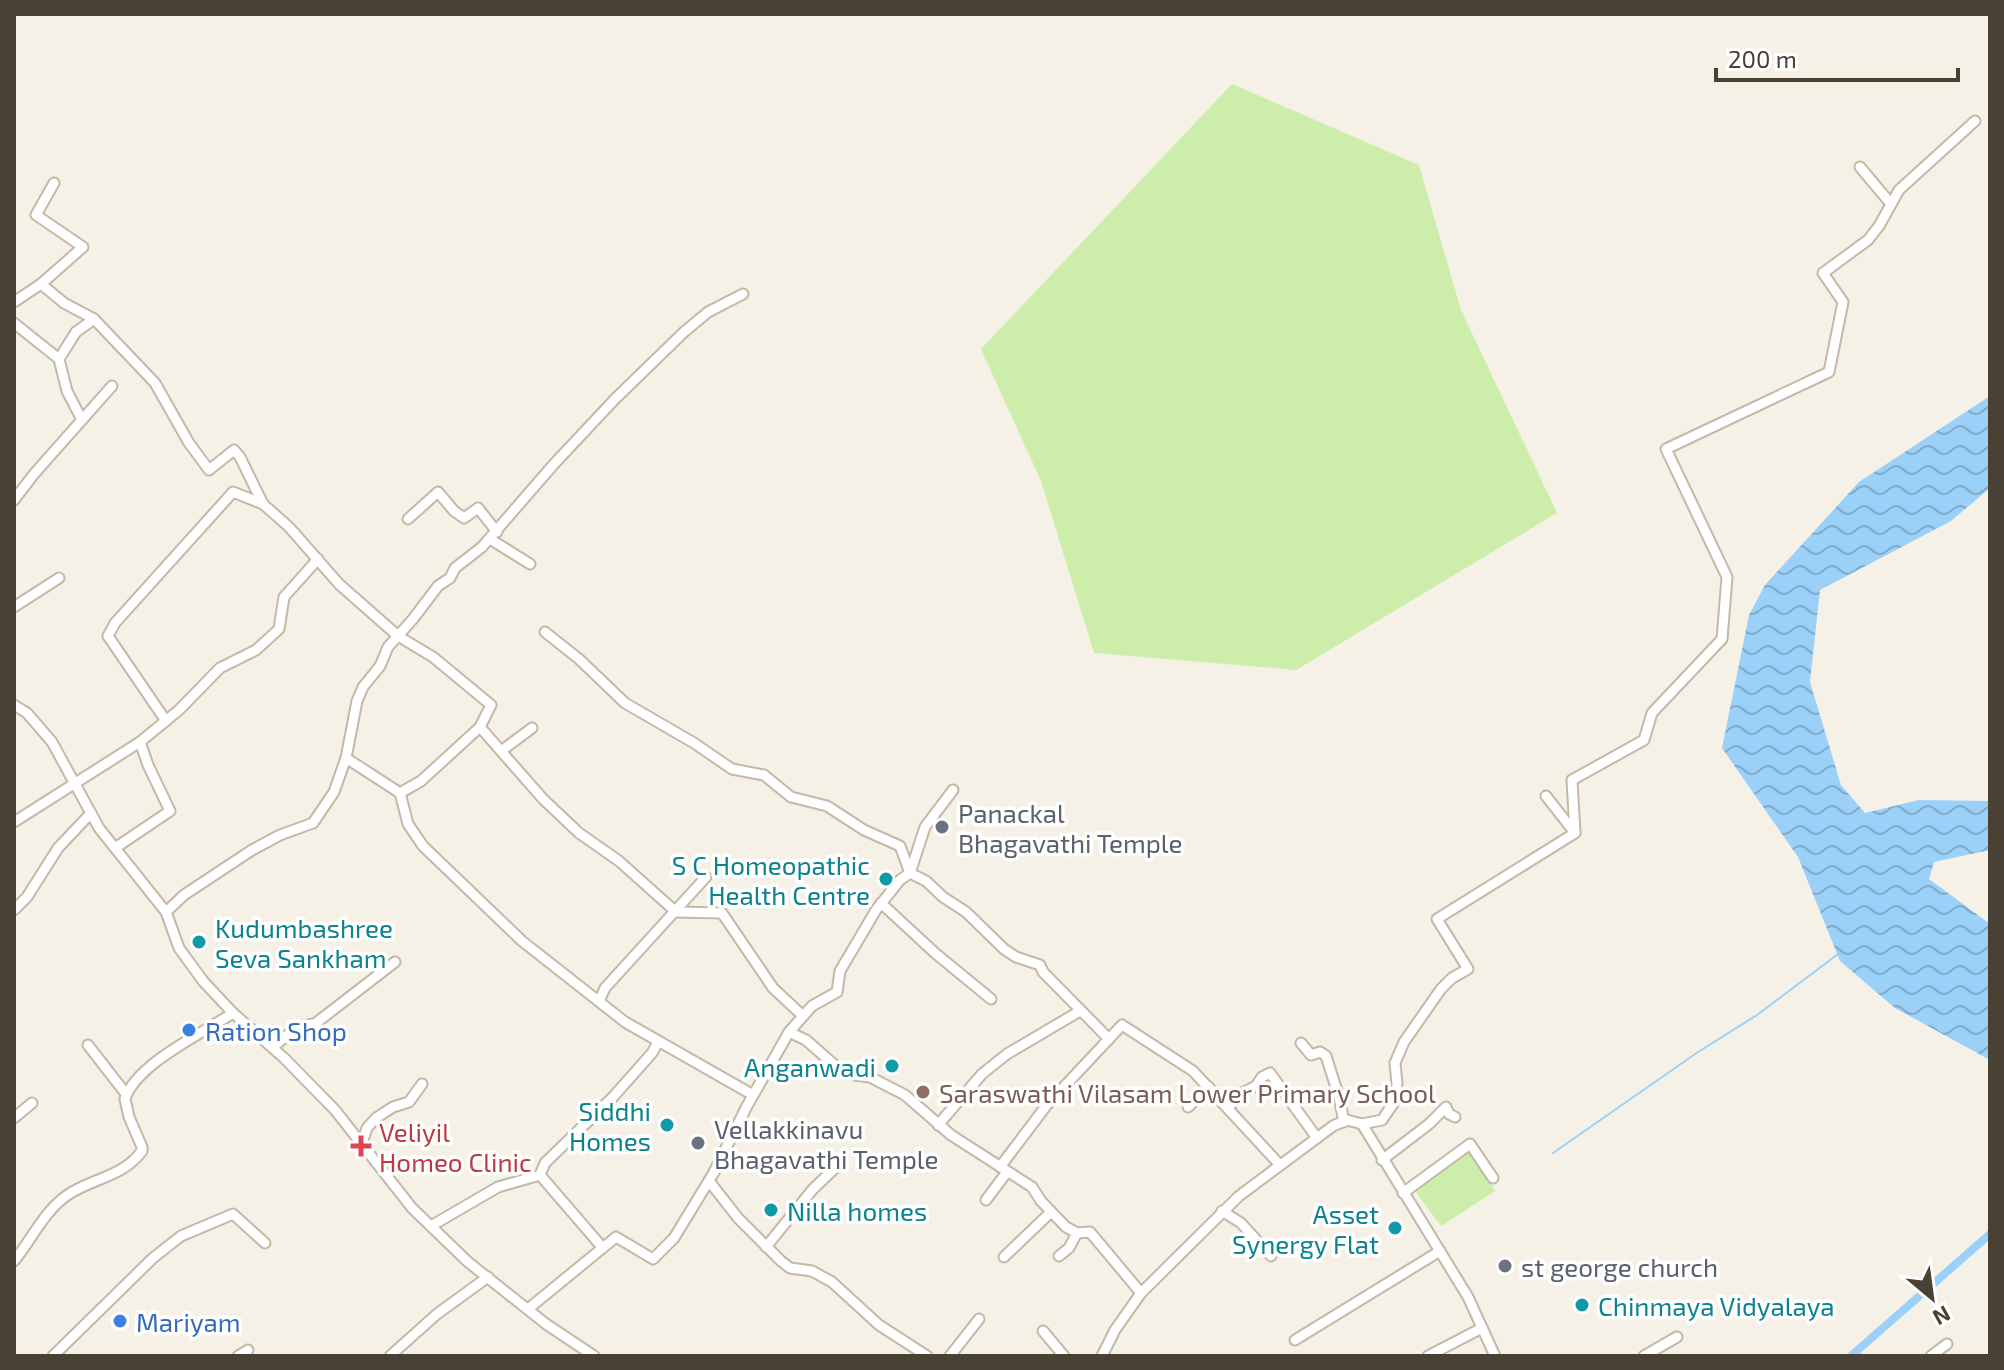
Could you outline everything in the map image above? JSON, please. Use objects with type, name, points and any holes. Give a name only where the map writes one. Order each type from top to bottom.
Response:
[{"type":"street","points":[[1575,833],[1572,780],[1644,740],[1652,713],[1722,639],[1727,577],[1666,449],[1829,372],[1843,302],[1823,273],[1868,240],[1899,190],[1975,121]]},
{"type":"street","points":[[1860,167],[1891,204]]},
{"type":"street","points":[[14,302],[41,284],[83,247],[36,215],[54,183]]},
{"type":"street","points":[[41,284],[64,303],[94,319],[155,383],[189,443],[209,470],[234,450],[263,504]]},
{"type":"street","points":[[166,912],[184,895],[252,850],[313,823],[334,792],[346,758],[352,719],[363,687],[380,666],[388,647],[438,586],[494,535],[554,464],[684,332],[708,312],[743,294]]},
{"type":"street","points":[[59,359],[76,332],[94,319]]},
{"type":"street","points":[[14,323],[59,359],[67,391],[82,420]]},
{"type":"street","points":[[14,500],[112,386]]},
{"type":"street","points":[[166,721],[108,636],[115,623],[233,492],[263,504],[289,527],[339,584],[398,636],[433,657],[491,705],[480,727],[421,781],[400,793]]},
{"type":"street","points":[[408,519],[438,492],[464,518],[478,508],[494,535],[530,564]]},
{"type":"street","points":[[14,822],[140,742],[220,668],[256,650],[279,629],[284,597],[318,559]]},
{"type":"street","points":[[14,607],[59,578]]},
{"type":"street","points":[[545,632],[625,703],[732,769],[764,775],[791,797],[827,806],[864,830],[900,846],[910,873],[926,881],[966,912],[1004,949],[1016,957],[1040,965],[1043,972],[1109,1039]]},
{"type":"street","points":[[14,705],[27,713],[52,742],[91,813],[166,912],[179,948],[203,981],[335,1110],[412,1208],[468,1262],[546,1324],[594,1356]]},
{"type":"street","points":[[480,727],[543,799],[579,833],[619,861],[676,912],[722,913],[773,988],[803,1016]]},
{"type":"street","points":[[501,751],[532,728]]},
{"type":"street","points":[[115,848],[170,811],[140,742]]},
{"type":"street","points":[[346,758],[400,793],[408,824],[423,846],[522,941],[600,999],[625,1022],[753,1095]]},
{"type":"street","points":[[528,1309],[616,1237],[653,1259],[674,1238],[709,1181],[789,1032],[812,1006],[837,992],[840,971],[881,903],[910,873],[925,827],[953,790]]},
{"type":"street","points":[[1546,796],[1575,833]]},
{"type":"street","points":[[14,910],[27,897],[58,848],[91,813]]},
{"type":"street","points":[[1102,1356],[1115,1330],[1141,1293],[1239,1196],[1333,1126],[1344,1122],[1362,1124],[1382,1120],[1395,1101],[1395,1063],[1404,1042],[1441,989],[1468,969],[1437,919],[1575,833]]},
{"type":"street","points":[[600,999],[605,988],[706,877]]},
{"type":"street","points":[[881,903],[991,999]]},
{"type":"street","points":[[273,1047],[296,1028],[316,1023],[395,962]]},
{"type":"street","points":[[938,1125],[982,1074],[1007,1054],[1080,1011]]},
{"type":"street","points":[[126,1094],[134,1082],[161,1059],[233,1013]]},
{"type":"street","points":[[986,1200],[1046,1106],[1122,1025],[1193,1071],[1280,1165]]},
{"type":"street","points":[[789,1032],[806,1040],[839,1069],[870,1077],[905,1095],[938,1125],[1032,1187],[1051,1212],[1077,1233],[1090,1232],[1141,1293]]},
{"type":"street","points":[[540,1175],[545,1163],[613,1097],[658,1042]]},
{"type":"street","points":[[1301,1043],[1311,1055],[1320,1052],[1326,1056],[1344,1122]]},
{"type":"street","points":[[14,1261],[57,1204],[71,1193],[120,1171],[142,1151],[127,1110],[126,1094],[88,1045]]},
{"type":"street","points":[[1228,1107],[1270,1073],[1317,1138]]},
{"type":"street","points":[[361,1146],[367,1128],[376,1118],[393,1107],[409,1102],[422,1084]]},
{"type":"street","points":[[1188,1107],[1209,1087]]},
{"type":"street","points":[[14,1118],[32,1103]]},
{"type":"street","points":[[1382,1160],[1446,1107],[1449,1114],[1455,1117]]},
{"type":"street","points":[[1362,1124],[1468,1297],[1495,1356]]},
{"type":"street","points":[[1403,1193],[1470,1144],[1493,1178]]},
{"type":"street","points":[[766,1247],[813,1189],[834,1169]]},
{"type":"street","points":[[431,1226],[498,1187],[540,1175]]},
{"type":"street","points":[[540,1175],[602,1247]]},
{"type":"street","points":[[709,1181],[738,1218],[790,1268],[812,1271],[832,1282],[879,1325],[927,1356]]},
{"type":"street","points":[[1004,1257],[1051,1212]]},
{"type":"street","points":[[1223,1212],[1241,1223],[1271,1256]]},
{"type":"street","points":[[53,1356],[153,1258],[195,1229],[233,1214],[265,1243]]},
{"type":"street","points":[[1059,1256],[1069,1248],[1077,1233]]},
{"type":"street","points":[[1295,1340],[1440,1251]]},
{"type":"street","points":[[390,1356],[437,1314],[488,1277]]},
{"type":"street","points":[[950,1356],[979,1319]]},
{"type":"street","points":[[1428,1356],[1482,1328]]},
{"type":"street","points":[[1043,1331],[1064,1356]]},
{"type":"street","points":[[1644,1356],[1677,1337]]},
{"type":"street","points":[[1931,1356],[1947,1344]]},
{"type":"street","points":[[238,1356],[248,1350]]},
{"type":"green space","points":[[1232,84],[1419,165],[1461,310],[1557,513],[1296,670],[1094,653],[1041,481],[981,349]]},
{"type":"green space","points":[[1471,1150],[1495,1191],[1441,1226],[1415,1191]]},
{"type":"water","points":[[1990,396],[1990,488],[1951,521],[1820,590],[1810,682],[1841,785],[1865,813],[1919,800],[1990,801],[1990,850],[1934,862],[1929,879],[1990,924],[1990,1060],[1895,1008],[1840,961],[1798,857],[1722,748],[1749,615],[1765,585],[1859,482]]},
{"type":"waterway","points":[[1553,1153],[1698,1052],[1757,1015],[1838,954]]},
{"type":"waterway","points":[[1851,1356],[1990,1234]]},
{"type":"place","name":"Panackal Bhagavathi Temple","points":[[942,827]]},
{"type":"place","name":"S C Homeopathic Health Centre","points":[[886,879]]},
{"type":"place","name":"Kudumbashree Seva Sankham","points":[[199,942]]},
{"type":"place","name":"Ration Shop","points":[[189,1030]]},
{"type":"place","name":"Anganwadi","points":[[892,1066]]},
{"type":"place","name":"Saraswathi Vilasam Lower Primary School","points":[[923,1092]]},
{"type":"place","name":"Siddhi Homes","points":[[667,1125]]},
{"type":"place","name":"Vellakkinavu Bhagavathi Temple","points":[[698,1143]]},
{"type":"place","name":"Veliyil Homeo Clinic","points":[[361,1146]]},
{"type":"place","name":"Nilla homes","points":[[771,1210]]},
{"type":"place","name":"Asset Synergy Flat","points":[[1395,1228]]},
{"type":"place","name":"st george church","points":[[1505,1266]]},
{"type":"place","name":"Chinmaya Vidyalaya","points":[[1582,1305]]},
{"type":"place","name":"Mariyam","points":[[120,1321]]}]
